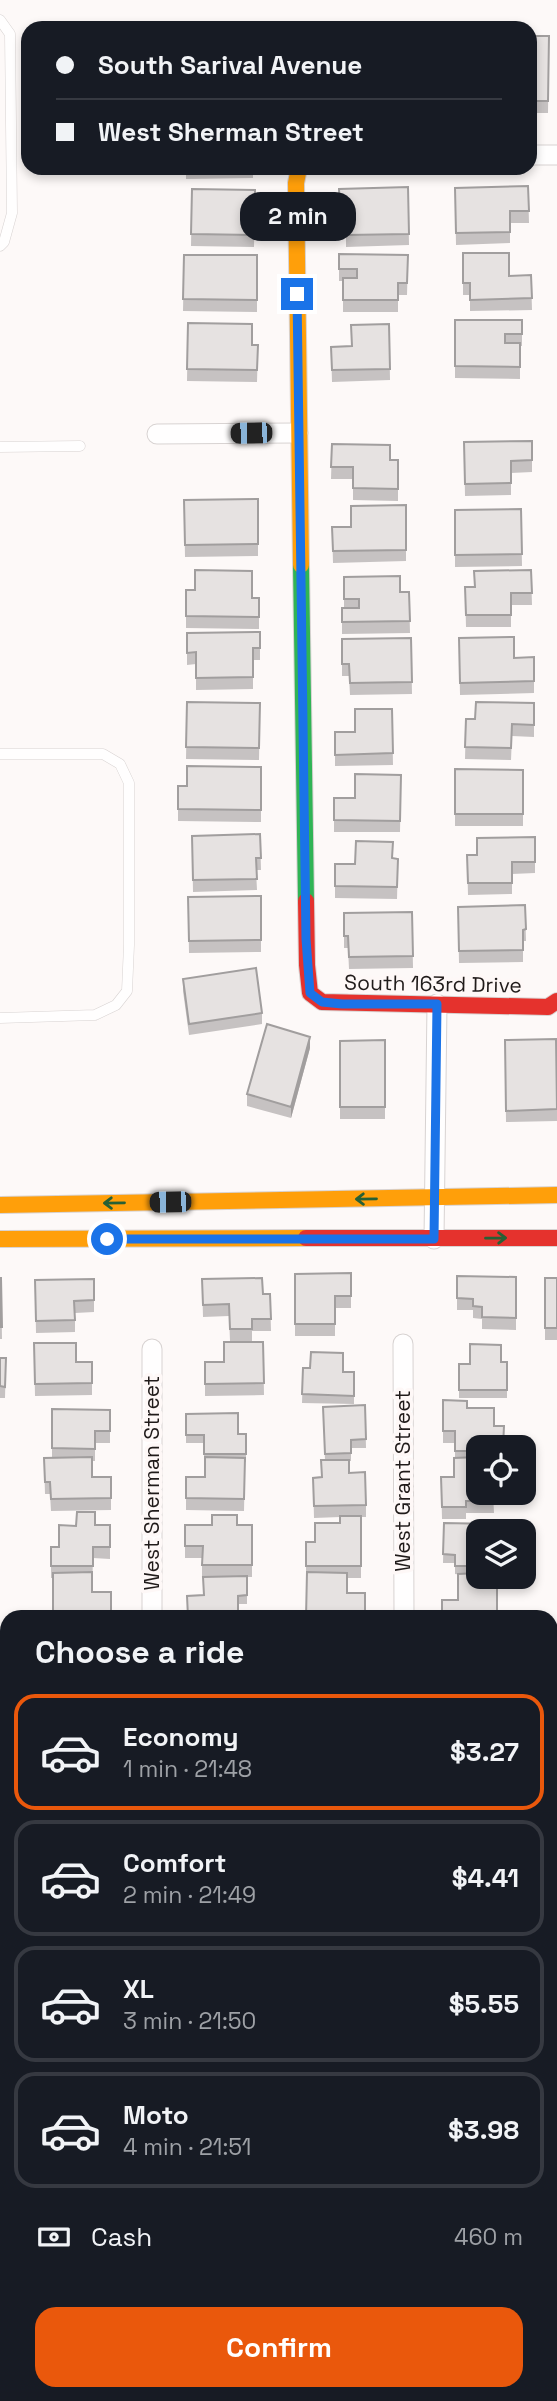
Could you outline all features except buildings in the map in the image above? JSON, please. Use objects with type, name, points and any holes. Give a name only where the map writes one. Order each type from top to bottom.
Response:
[{"type":"main road","points":[[298,175],[298,433]]},
{"type":"main road","name":"South 163rd Drive","points":[[298,433],[306,951],[310,993],[322,1002],[342,1004],[548,1007],[557,1001]]},
{"type":"main road","points":[[0,1205],[557,1195]]},
{"type":"main road","points":[[0,1239],[557,1238]]},
{"type":"street","points":[[537,155],[557,155]]},
{"type":"street","points":[[157,434],[298,433]]},
{"type":"street","points":[[434,1239],[437,1004]]},
{"type":"street","name":"West Grant Street","points":[[403,1344],[404,1610]]},
{"type":"street","name":"West Sherman Street","points":[[152,1349],[152,1610]]},
{"type":"lane","points":[[0,20],[10,34],[12,213],[4,242],[0,246]]},
{"type":"lane","points":[[0,447],[80,446]]},
{"type":"lane","points":[[0,754],[103,754],[120,764],[129,783],[129,945],[127,991],[116,1005],[95,1015],[0,1018]]},
{"type":"traffic: fast","points":[[301,565],[306,901]]},
{"type":"traffic: slow","points":[[298,175],[301,565]]},
{"type":"traffic: slow","points":[[0,1205],[557,1195]]},
{"type":"traffic: slow","points":[[0,1239],[306,1238]]},
{"type":"traffic: jam","points":[[306,901],[310,993],[322,1002],[548,1007],[557,1001]]},
{"type":"traffic: jam","points":[[306,1238],[557,1238]]},
{"type":"route","points":[[107,1239],[434,1239],[437,1004],[342,1004],[322,1002],[310,993],[306,939],[297,294]]}]
